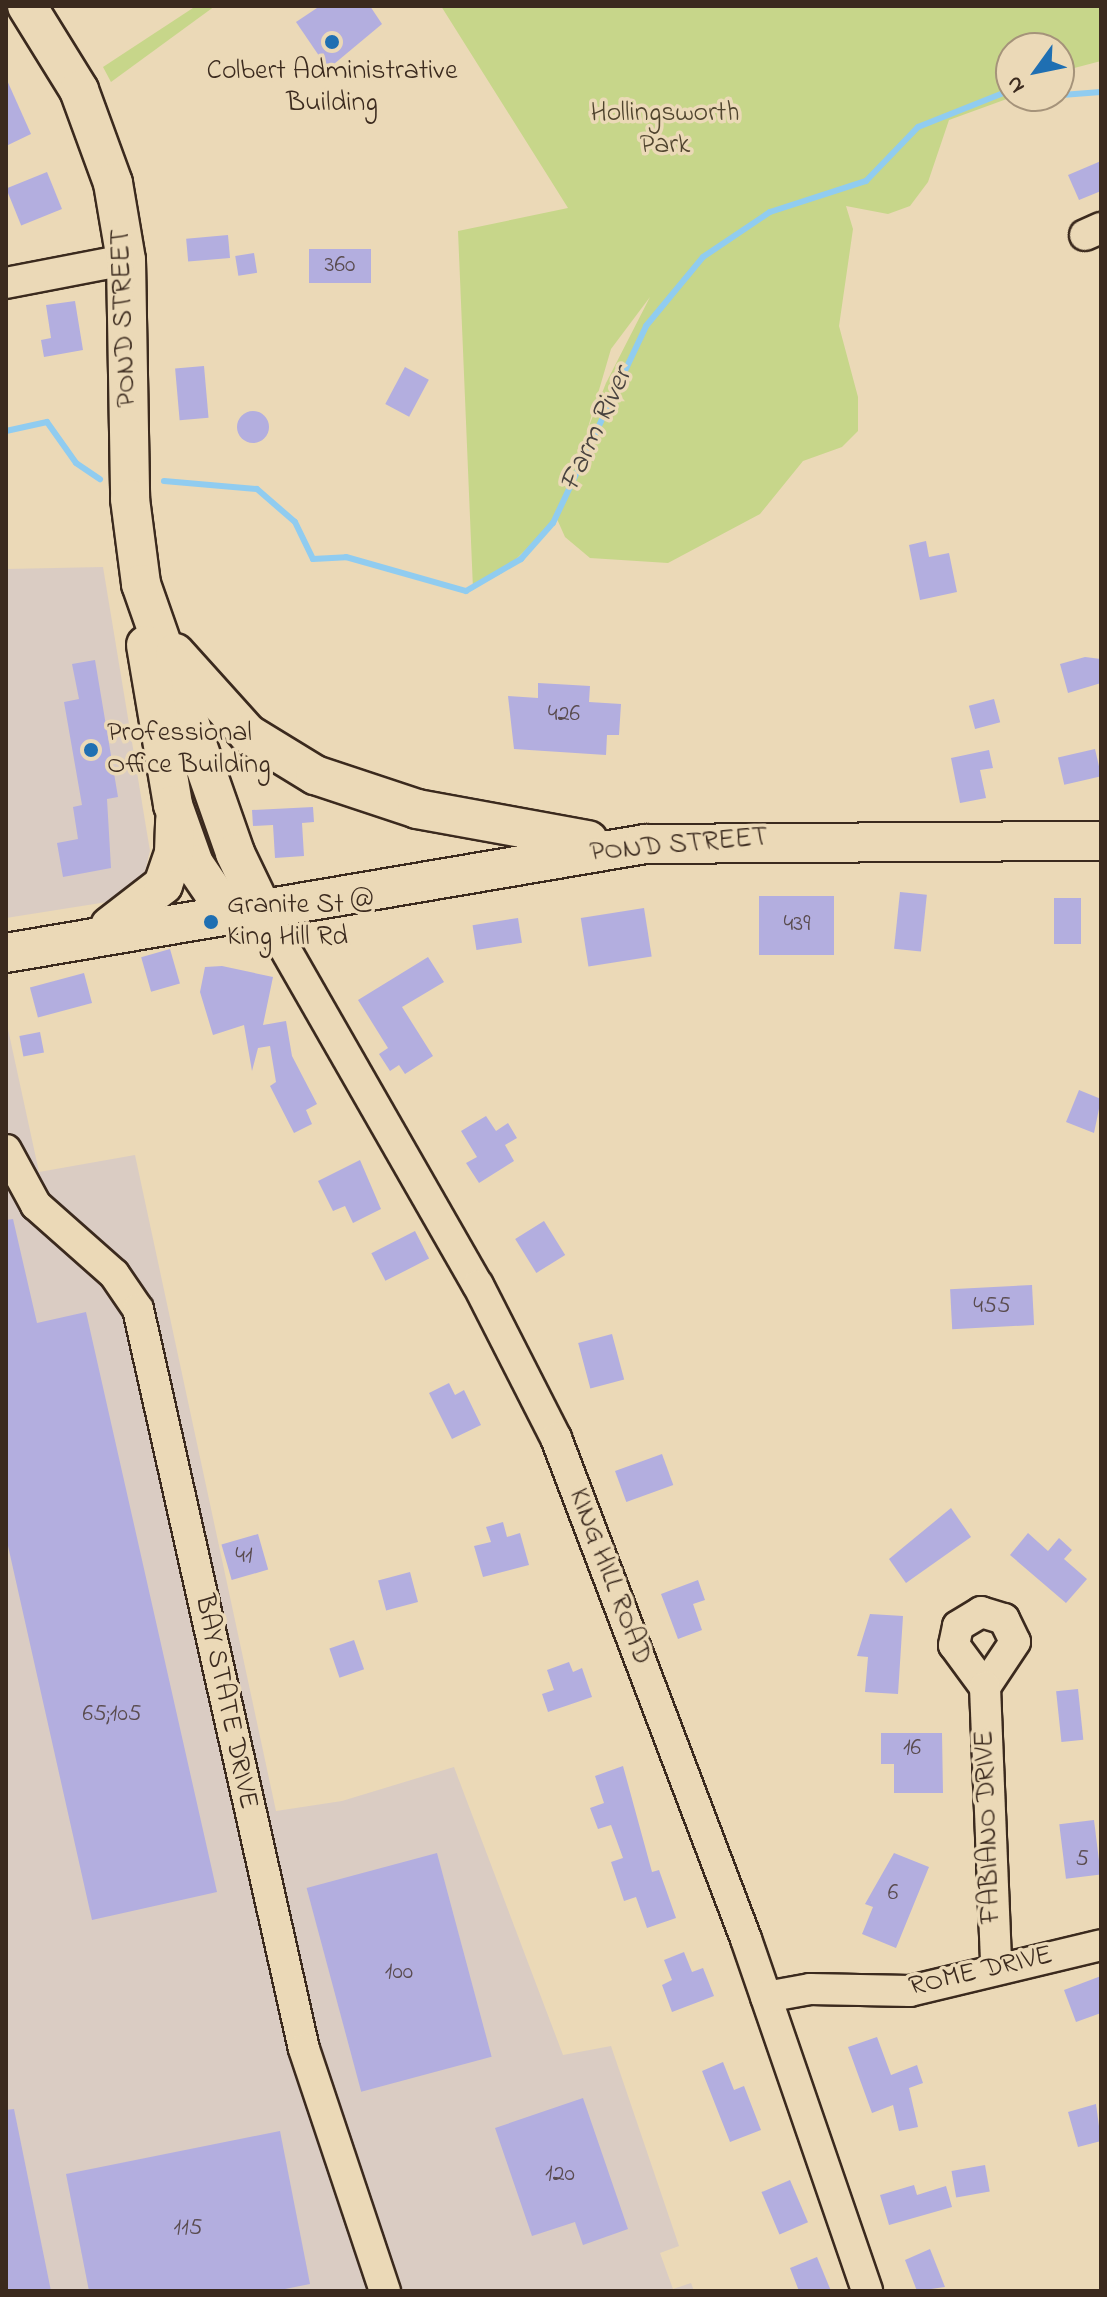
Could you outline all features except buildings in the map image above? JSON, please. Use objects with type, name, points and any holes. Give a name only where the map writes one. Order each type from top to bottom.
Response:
[{"type":"main road","name":"POND STREET","points":[[27,6],[94,124],[126,260],[130,488],[145,603],[150,694],[173,805],[194,864],[243,908]]},
{"type":"main road","name":"POND STREET","points":[[145,603],[243,908]]},
{"type":"main road","points":[[145,603],[207,694],[259,743],[300,769],[417,809],[529,832],[645,844]]},
{"type":"main road","points":[[77,939],[127,917],[163,885],[174,853],[173,805]]},
{"type":"main road","name":"POND STREET","points":[[243,908],[645,844],[1101,841]]},
{"type":"main road","points":[[6,953],[243,908]]},
{"type":"street","points":[[6,283],[126,260]]},
{"type":"street","name":"KING HILL ROAD","points":[[243,908],[544,1412],[766,1997],[867,2291]]},
{"type":"street","name":"BAY STATE DRIVE","points":[[6,1150],[36,1205],[114,1274],[142,1321],[304,2049],[385,2291]]},
{"type":"street","name":"FABIANO DRIVE","points":[[985,1687],[996,1966]]},
{"type":"street","name":"ROME DRIVE","points":[[766,1997],[797,1989],[910,1991],[996,1966],[1101,1945]]},
{"type":"shaded area","points":[[103,567],[150,851],[144,875],[107,902],[6,918],[6,569]]},
{"type":"shaded area","points":[[6,1020],[39,1172],[135,1155],[276,1811],[342,1801],[454,1767],[563,2055],[611,2046],[679,2246],[660,2253],[673,2289],[691,2283],[694,2291],[6,2291]]},
{"type":"green space","points":[[196,6],[215,6],[111,82],[103,67]]},
{"type":"green space","name":"Hollingsworth Park","points":[[441,6],[1101,6],[1101,61],[1075,68],[1075,32],[995,32],[995,103],[949,120],[928,182],[910,206],[888,214],[846,206],[853,229],[839,326],[858,397],[858,431],[842,447],[803,461],[760,514],[668,563],[590,558],[565,537],[557,519],[502,573],[473,589],[458,231],[568,208]],"holes":[[[650,297],[606,383],[587,431],[611,349]]]},
{"type":"waterway","name":"Farm River","points":[[1075,94],[1101,92]]},
{"type":"waterway","name":"Farm River","points":[[164,481],[257,489],[295,522],[313,559],[346,557],[466,591],[521,559],[553,523],[646,326],[703,257],[770,212],[866,181],[918,127],[995,96]]},
{"type":"waterway","name":"Farm River","points":[[6,431],[47,422],[76,463],[100,479]]},
{"type":"place","name":"Colbert Administrative Building","points":[[332,42]]},
{"type":"place","name":"Professional Office Building","points":[[91,750]]},
{"type":"place","name":"Granite St @ King Hill Rd","points":[[211,922]]}]
